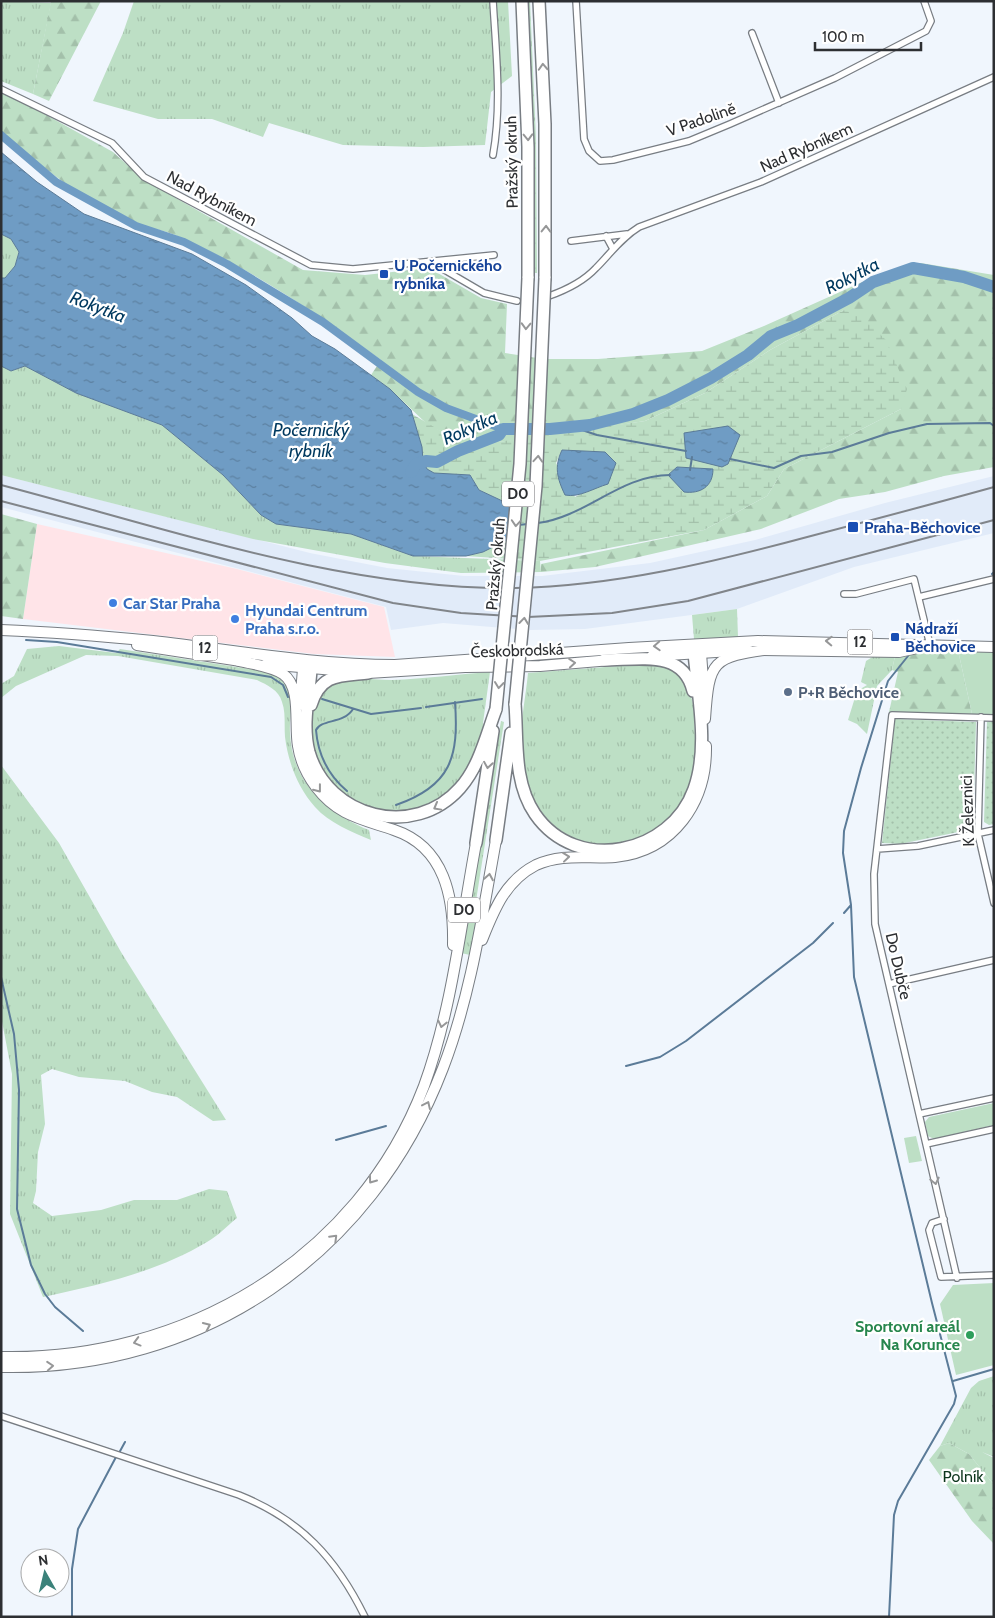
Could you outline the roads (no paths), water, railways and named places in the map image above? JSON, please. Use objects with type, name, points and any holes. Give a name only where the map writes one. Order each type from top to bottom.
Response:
[{"type":"highway","name":"Pražský okruh","points":[[476,843],[495,714],[519,483],[528,278],[528,148],[522,1]]},
{"type":"highway","name":"Pražský okruh","points":[[515,718],[536,486],[545,278],[545,124],[539,1]]},
{"type":"highway","points":[[515,718],[521,779],[535,814],[559,836],[576,845],[595,850],[610,851],[634,847],[666,830],[682,813],[690,799],[697,779],[700,754],[698,649]]},
{"type":"highway","points":[[604,660],[662,661],[682,668],[688,677],[694,693],[700,754]]},
{"type":"highway","points":[[308,665],[306,733],[309,752],[316,770],[337,796],[351,806],[373,815],[402,817],[431,810],[447,801],[461,788],[474,768],[495,714]]},
{"type":"highway","points":[[306,733],[312,702],[322,683],[336,676],[368,673]]},
{"type":"highway","name":"D0","points":[[496,840],[515,718]]},
{"type":"main road","name":"Českobrodská","points":[[1,630],[152,641],[368,673],[465,667],[540,666],[790,640],[994,646]]},
{"type":"main road","name":"Českobrodská","points":[[106,638],[150,648],[239,661],[308,665],[395,665],[698,649],[899,652],[930,645]]},
{"type":"main road","points":[[1,1367],[71,1364],[136,1352],[181,1337],[216,1322],[327,1244],[360,1210],[389,1172],[410,1138],[435,1087],[449,1052],[474,960],[500,899],[514,881],[529,869],[563,857],[604,857],[637,852],[657,844],[678,827],[695,804],[703,782],[706,757],[705,719],[698,649]]},
{"type":"main road","points":[[705,719],[708,681],[715,666],[734,655],[771,649]]},
{"type":"main road","points":[[239,661],[278,672],[290,681],[294,692],[298,746],[310,778],[329,801],[353,818],[406,834],[421,844],[435,859],[451,899],[452,976],[428,1072],[416,1106],[398,1140],[355,1202],[296,1265]]},
{"type":"main road","points":[[298,746],[308,665]]},
{"type":"main road","name":"D0","points":[[474,960],[496,840]]},
{"type":"main road","name":"Pražský okruh","points":[[452,976],[476,843]]},
{"type":"main road","points":[[1,1357],[81,1354],[149,1338],[220,1309],[281,1277]]},
{"type":"street","points":[[493,1],[498,70],[497,121],[493,155]]},
{"type":"street","name":"V Padolině","points":[[576,1],[584,139],[589,151],[600,161],[613,160],[689,141],[835,78],[926,31],[931,21],[924,1]]},
{"type":"street","points":[[752,33],[778,103]]},
{"type":"street","name":"Nad Rybníkem","points":[[571,241],[627,234],[652,222],[761,182],[994,77]]},
{"type":"street","name":"Nad Rybníkem","points":[[1,89],[112,143],[144,177],[311,265],[353,269],[494,255]]},
{"type":"street","name":"Nad Rybníkem","points":[[549,296],[575,285],[589,274],[627,234]]},
{"type":"street","points":[[606,236],[613,249]]},
{"type":"street","points":[[431,262],[484,293],[517,301]]},
{"type":"street","points":[[919,597],[994,578]]},
{"type":"street","points":[[844,594],[856,594],[914,579],[930,645]]},
{"type":"street","name":"Do Dubče","points":[[957,1278],[874,911],[877,849],[892,716],[981,717]]},
{"type":"street","points":[[981,717],[994,718]]},
{"type":"street","name":"K Železnici","points":[[981,717],[978,834],[994,903]]},
{"type":"street","points":[[877,849],[918,846],[994,830]]},
{"type":"street","points":[[889,984],[994,960]]},
{"type":"street","points":[[919,1114],[994,1098]]},
{"type":"street","points":[[926,1144],[994,1129]]},
{"type":"street","points":[[944,1218],[930,1225],[941,1277],[957,1278],[994,1275]]},
{"type":"street","points":[[1,1416],[240,1495],[266,1507],[291,1522],[321,1549],[346,1580],[365,1617]]},
{"type":"water","name":"Počernický rybník","points":[[1,152],[37,182],[84,214],[192,254],[246,285],[292,318],[312,336],[335,349],[390,389],[411,410],[422,447],[423,461],[427,469],[434,473],[470,475],[479,490],[511,505],[511,538],[483,552],[466,556],[413,556],[351,534],[276,524],[261,515],[223,475],[162,425],[76,393],[25,366],[11,371],[1,366],[1,278],[5,278],[15,266],[19,252],[11,239],[1,234]]},
{"type":"water","points":[[728,426],[740,435],[728,464],[722,467],[686,458],[684,433]]},
{"type":"water","points":[[562,450],[605,452],[616,463],[608,484],[581,494],[565,495],[560,483],[557,467]]},
{"type":"water","points":[[677,467],[713,469],[711,480],[708,485],[700,490],[684,492],[668,475]]},
{"type":"waterway","points":[[1,135],[56,182],[136,226],[184,242],[227,264],[323,322],[418,392],[446,408],[503,429]]},
{"type":"waterway","name":"Rokytka","points":[[411,472],[416,464],[426,461],[437,462],[458,451],[499,435],[503,429],[550,429],[590,425],[633,414],[668,400],[711,378],[748,355],[771,336],[798,325],[849,298],[873,282],[913,268],[964,277],[994,287]]},
{"type":"waterway","points":[[730,459],[774,468],[801,456],[832,452],[889,433],[927,424],[990,423],[994,426]]},
{"type":"waterway","points":[[570,426],[597,435],[686,451]]},
{"type":"waterway","points":[[690,470],[692,457]]},
{"type":"waterway","points":[[538,523],[572,513],[635,482],[652,477],[670,475]]},
{"type":"waterway","points":[[518,525],[528,524]]},
{"type":"waterway","points":[[26,640],[57,642],[271,677],[283,685],[288,697]]},
{"type":"waterway","points":[[889,1617],[894,1515],[898,1501],[954,1404],[956,1396],[854,977],[851,905],[843,853],[844,831],[888,681],[908,656]]},
{"type":"waterway","points":[[322,699],[371,714],[421,708]]},
{"type":"waterway","points":[[426,707],[482,699]]},
{"type":"waterway","points":[[396,805],[429,789],[440,779],[448,767],[453,754],[455,739],[455,702]]},
{"type":"waterway","points":[[347,791],[334,778],[325,764],[319,748],[316,730],[323,724],[344,717],[353,709]]},
{"type":"waterway","points":[[844,913],[851,905]]},
{"type":"waterway","points":[[626,1066],[660,1057],[686,1041],[813,943],[833,923]]},
{"type":"waterway","points":[[1,977],[14,1034],[19,1090],[17,1209],[31,1265],[45,1294],[55,1307],[83,1331]]},
{"type":"waterway","points":[[336,1140],[386,1126]]},
{"type":"waterway","points":[[953,1381],[994,1369]]},
{"type":"waterway","points":[[119,1453],[125,1442]]},
{"type":"waterway","points":[[72,1617],[72,1569],[78,1529],[116,1457]]},
{"type":"railway","points":[[1,485],[191,537],[321,568],[386,579],[451,586],[515,588],[590,583],[664,571],[775,546],[994,487]]},
{"type":"railway","points":[[1,501],[393,603],[461,613],[528,617],[612,613],[688,601],[994,520]]},
{"type":"place","name":"U Počernického rybníka","points":[[384,274]]},
{"type":"place","name":"Praha-Běchovice","points":[[853,527]]},
{"type":"place","name":"Car Star Praha","points":[[113,603]]},
{"type":"place","name":"Hyundai Centrum Praha s.r.o.","points":[[235,619]]},
{"type":"place","name":"Nádraží Běchovice","points":[[895,637]]},
{"type":"place","name":"P+R Běchovice","points":[[788,692]]},
{"type":"place","name":"Sportovní areál Na Korunce","points":[[970,1335]]},
{"type":"park label","name":"Polník","points":[[963,1476]]}]
